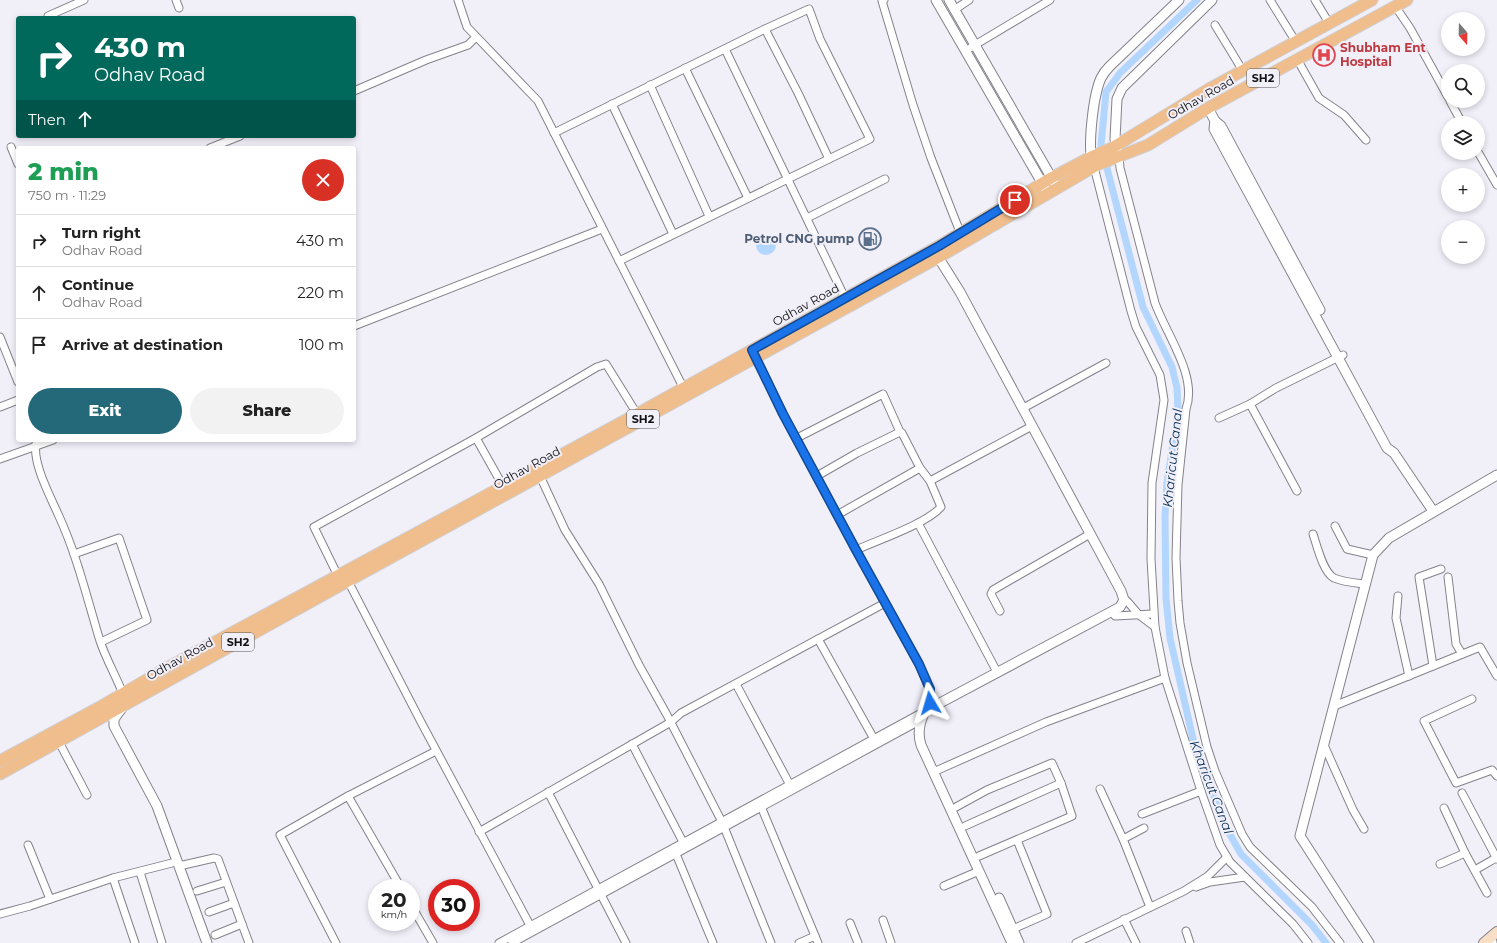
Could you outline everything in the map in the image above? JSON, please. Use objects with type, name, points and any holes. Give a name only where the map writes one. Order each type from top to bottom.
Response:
[{"type":"main road","name":"Odhav Road","points":[[1115,152],[1209,89],[1372,0]]},
{"type":"main road","name":"Odhav Road","points":[[1115,152],[1148,146],[1208,108],[1407,0]]},
{"type":"main road","name":"SH2","points":[[1094,163],[1115,152]]},
{"type":"main road","name":"Odhav Road","points":[[754,353],[845,298],[938,251],[960,232],[1094,163]]},
{"type":"main road","name":"Odhav Road","points":[[343,578],[540,476],[686,391],[938,251],[1050,185]]},
{"type":"main road","name":"Odhav Road","points":[[125,698],[343,578],[503,486],[637,414],[686,391]]},
{"type":"main road","name":"SH2","points":[[0,774],[59,742],[103,711],[125,698]]},
{"type":"main road","name":"SH2","points":[[0,761],[103,711]]},
{"type":"main road","points":[[1492,942],[1497,932]]},
{"type":"street","points":[[48,16],[84,0]]},
{"type":"street","points":[[176,0],[180,8]]},
{"type":"street","points":[[458,0],[467,27],[538,101],[686,391]]},
{"type":"street","points":[[884,0],[882,1],[913,105],[931,158],[960,232]]},
{"type":"street","points":[[936,0],[965,51],[1050,185]]},
{"type":"street","points":[[948,0],[1050,185]]},
{"type":"street","points":[[954,10],[969,0]]},
{"type":"street","points":[[965,51],[1048,0]]},
{"type":"street","points":[[1179,0],[1110,66],[1101,77],[1094,103],[1094,163],[1136,327],[1163,384],[1164,400],[1152,483],[1151,558],[1155,627],[1165,678],[1200,791],[1220,845],[1230,862],[1293,924],[1308,943]]},
{"type":"street","points":[[1212,0],[1122,88],[1117,99],[1115,152],[1155,303],[1160,317],[1184,366],[1188,380],[1190,400],[1186,410],[1178,485],[1176,558],[1178,601],[1187,663],[1208,747],[1216,771],[1239,827],[1250,847],[1312,907],[1340,943]]},
{"type":"street","points":[[1270,0],[1296,42]]},
{"type":"street","points":[[1315,0],[1329,23]]},
{"type":"street","points":[[1395,6],[1410,28],[1441,84]]},
{"type":"street","points":[[554,133],[765,29],[809,9],[820,39],[870,139],[619,261]]},
{"type":"street","points":[[1215,25],[1242,70]]},
{"type":"street","points":[[765,29],[798,93],[829,159]]},
{"type":"street","points":[[356,90],[426,60],[468,45],[476,37]]},
{"type":"street","points":[[725,49],[845,298]]},
{"type":"street","points":[[1297,59],[1319,98],[1344,115],[1366,140]]},
{"type":"street","points":[[685,68],[748,198]]},
{"type":"street","points":[[650,85],[709,216]]},
{"type":"street","points":[[612,104],[673,234]]},
{"type":"street","points":[[1208,108],[1214,121],[1221,126],[1341,356],[1393,445],[1394,453],[1433,511]]},
{"type":"street","points":[[215,146],[235,138]]},
{"type":"street","points":[[11,147],[16,159]]},
{"type":"street","points":[[1483,160],[1497,185]]},
{"type":"street","points":[[807,218],[885,180]]},
{"type":"street","points":[[356,325],[602,228]]},
{"type":"street","points":[[938,251],[1125,601],[1139,615],[1155,627]]},
{"type":"street","points":[[760,805],[790,785],[874,739],[909,724],[1114,614],[1125,601],[1124,589],[1095,531],[965,289],[938,251]]},
{"type":"street","points":[[0,337],[2,346],[16,378]]},
{"type":"street","points":[[754,353],[837,515],[919,664],[930,689],[930,703],[920,736],[1012,943]]},
{"type":"street","points":[[1219,418],[1250,404],[1276,388],[1341,356]]},
{"type":"street","points":[[1027,406],[1106,363]]},
{"type":"street","points":[[532,929],[314,527],[476,438],[604,364],[606,364],[637,414]]},
{"type":"street","points":[[797,438],[883,394],[900,432],[902,433],[920,468],[930,481],[941,507],[936,513],[856,550]]},
{"type":"street","points":[[0,407],[16,401]]},
{"type":"street","points":[[1250,404],[1298,491]]},
{"type":"street","points":[[930,481],[1032,426]]},
{"type":"street","points":[[817,476],[857,453],[900,432]]},
{"type":"street","points":[[476,438],[503,486]]},
{"type":"street","points":[[0,459],[36,443],[36,457],[47,488],[69,537],[101,642],[125,698],[114,718],[112,727]]},
{"type":"street","points":[[837,515],[920,468]]},
{"type":"street","points":[[1369,943],[1300,836],[1365,584],[1373,555],[1389,538],[1497,475]]},
{"type":"street","points":[[540,476],[565,530],[599,584],[639,665],[671,722],[723,825],[771,943]]},
{"type":"street","points":[[918,522],[997,672]]},
{"type":"street","points":[[1335,526],[1348,549],[1373,555]]},
{"type":"street","points":[[1000,611],[991,594],[992,590],[1090,534]]},
{"type":"street","points":[[1313,534],[1324,565],[1329,574],[1335,578],[1365,584]]},
{"type":"street","points":[[74,554],[119,538],[147,620],[101,642]]},
{"type":"street","points":[[1433,666],[1419,577],[1441,569]]},
{"type":"street","points":[[1448,577],[1456,644],[1462,654]]},
{"type":"street","points":[[1398,596],[1396,618],[1409,676]]},
{"type":"street","points":[[479,832],[671,722],[681,712],[736,684],[885,603]]},
{"type":"street","points":[[499,943],[532,929],[599,893],[909,724],[997,672],[1114,614],[1154,614]]},
{"type":"street","points":[[818,639],[874,739]]},
{"type":"street","points":[[1334,706],[1480,647],[1497,676]]},
{"type":"street","points":[[938,770],[1046,722],[1165,678]]},
{"type":"street","points":[[736,684],[790,785]]},
{"type":"street","points":[[1472,699],[1424,721],[1456,783],[1492,770],[1497,776]]},
{"type":"street","points":[[103,711],[152,808],[207,943]]},
{"type":"street","points":[[909,724],[920,736],[938,770],[1019,943]]},
{"type":"street","points":[[59,742],[87,795]]},
{"type":"street","points":[[632,744],[685,846]]},
{"type":"street","points":[[1324,745],[1353,810],[1364,829]]},
{"type":"street","points":[[336,943],[280,835],[348,796],[436,751]]},
{"type":"street","points":[[956,807],[987,790],[1052,763],[1061,783],[1072,816],[979,856]]},
{"type":"street","points":[[965,826],[1061,783]]},
{"type":"street","points":[[1100,789],[1123,839],[1150,907]]},
{"type":"street","points":[[1142,814],[1200,791]]},
{"type":"street","points":[[548,792],[626,943]]},
{"type":"street","points":[[1462,793],[1497,858],[1475,870]]},
{"type":"street","points":[[348,796],[396,879]]},
{"type":"street","points":[[760,805],[817,940],[799,943]]},
{"type":"street","points":[[1444,808],[1487,893]]},
{"type":"street","points":[[1123,839],[1144,828]]},
{"type":"street","points":[[1013,929],[1048,914],[1017,840]]},
{"type":"street","points":[[28,845],[50,899]]},
{"type":"street","points":[[599,893],[676,854],[685,846]]},
{"type":"street","points":[[1440,864],[1465,852]]},
{"type":"street","points":[[676,854],[713,943]]},
{"type":"street","points":[[1184,891],[1208,876],[1227,857]]},
{"type":"street","points":[[0,914],[113,878],[176,864],[214,858],[218,859],[249,943]]},
{"type":"street","points":[[176,864],[201,943]]},
{"type":"street","points":[[944,886],[979,871]]},
{"type":"street","points":[[140,872],[162,943]]},
{"type":"street","points":[[113,878],[135,943]]},
{"type":"street","points":[[1076,943],[1184,891],[1210,882],[1245,878]]},
{"type":"street","points":[[197,891],[226,882]]},
{"type":"street","points":[[209,912],[234,903]]},
{"type":"street","points":[[1124,919],[1136,943]]},
{"type":"street","points":[[883,920],[891,943]]},
{"type":"street","points":[[420,921],[433,943]]},
{"type":"street","points":[[850,923],[858,943]]},
{"type":"street","points":[[215,935],[242,924]]},
{"type":"street","points":[[512,943],[532,929]]},
{"type":"street","points":[[1186,931],[1190,943]]},
{"type":"water","points":[[766,235],[773,238],[776,245],[773,252],[766,255],[759,252],[756,245],[759,238]]},
{"type":"waterway","name":"Kharicut Canal","points":[[1197,0],[1120,73],[1106,92],[1101,145],[1143,307],[1172,367],[1177,388],[1178,411],[1167,483],[1165,516],[1166,598],[1170,638],[1196,752],[1228,831],[1241,854],[1312,925],[1326,943]]},
{"type":"place","name":"Shubham Ent Hospital","points":[[1324,55]]},
{"type":"place","name":"Petrol CNG pump","points":[[870,239]]},
{"type":"route","points":[[930,703],[930,689],[919,664],[783,414],[752,350],[939,246],[1015,200]]}]
